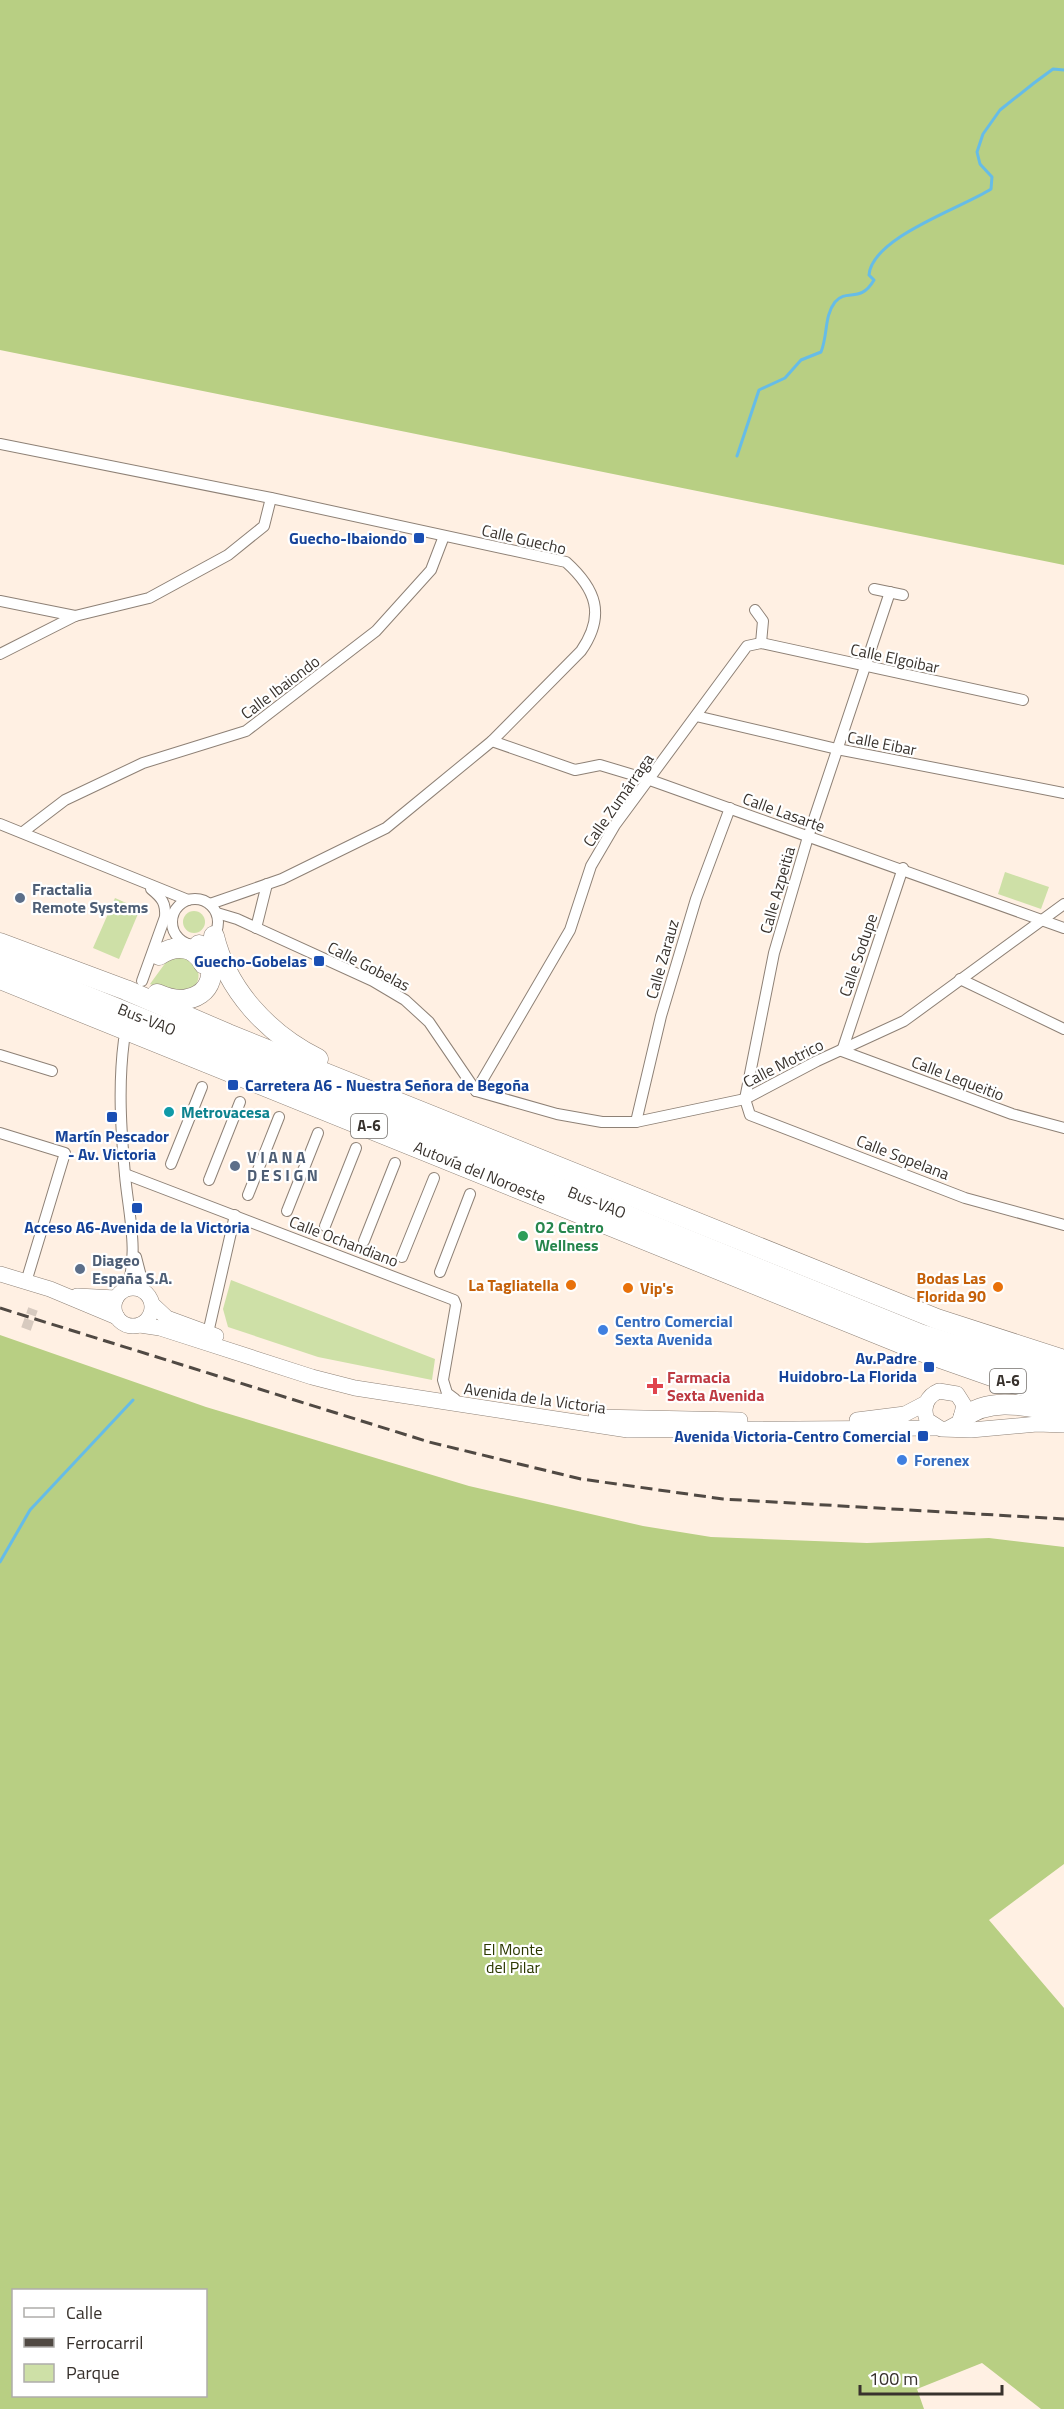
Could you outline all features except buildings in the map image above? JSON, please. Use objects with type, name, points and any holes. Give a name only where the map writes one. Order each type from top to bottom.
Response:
[{"type":"highway","points":[[126,990],[150,992],[181,1000],[193,997],[207,987],[213,974],[208,955],[210,936]]},
{"type":"highway","points":[[210,936],[229,976],[252,1009],[279,1035],[306,1053],[347,1072],[359,1086]]},
{"type":"highway","name":"Autovía del Noroeste","points":[[0,943],[126,990],[937,1318],[1064,1360]]},
{"type":"highway","points":[[154,958],[170,948],[179,947],[198,954],[206,971],[200,992]]},
{"type":"highway","name":"Bus-VAO","points":[[0,962],[262,1065],[920,1334],[1064,1379]]},
{"type":"highway","name":"Autovía del Noroeste","points":[[0,979],[895,1341],[962,1366],[1064,1397]]},
{"type":"highway","points":[[955,1420],[978,1408],[993,1404],[1064,1412]]},
{"type":"street","name":"Calle Guecho","points":[[0,444],[271,498],[566,562],[590,589],[595,607],[595,623],[590,638],[581,651],[492,741],[386,828],[213,908]]},
{"type":"street","points":[[0,654],[75,616],[149,598],[228,555],[264,526],[271,498]]},
{"type":"street","name":"Calle Ibaiondo","points":[[23,832],[65,800],[143,763],[246,731],[376,631],[431,570],[444,536]]},
{"type":"street","points":[[874,589],[903,595]]},
{"type":"street","name":"Calle Azpeitia","points":[[745,1099],[774,953],[808,837],[890,592]]},
{"type":"street","points":[[0,601],[75,616]]},
{"type":"street","points":[[755,610],[763,621],[761,643]]},
{"type":"street","name":"Calle Elgoibar","points":[[761,643],[1023,700]]},
{"type":"street","name":"Calle Zumárraga","points":[[476,1090],[570,930],[591,866],[615,825],[747,646],[761,643]]},
{"type":"street","name":"Calle Eibar","points":[[696,716],[837,749],[1064,794]]},
{"type":"street","name":"Calle Lasarte","points":[[492,741],[575,770],[600,765],[650,780],[808,837],[903,868],[1064,928]]},
{"type":"street","name":"Calle Zarauz","points":[[636,1122],[661,1016],[696,899],[730,808]]},
{"type":"street","points":[[0,824],[141,882],[157,888],[188,900],[196,899],[213,908],[210,936],[185,943],[179,939],[170,900],[157,888]]},
{"type":"street","name":"Calle Sodupe","points":[[842,1051],[903,868]]},
{"type":"street","points":[[141,882],[162,897],[166,907],[154,958]]},
{"type":"street","points":[[251,926],[267,884]]},
{"type":"street","points":[[154,958],[173,916],[188,900]]},
{"type":"street","name":"Calle Motrico","points":[[476,1090],[558,1114],[602,1122],[636,1122],[745,1099],[817,1061],[904,1021],[1064,904]]},
{"type":"street","name":"Calle Gobelas","points":[[213,908],[373,981],[405,1000],[429,1022],[476,1090]]},
{"type":"street","name":"Calle Gobelas","points":[[210,936],[229,922],[251,926]]},
{"type":"street","points":[[154,958],[167,943],[179,939]]},
{"type":"street","points":[[960,979],[1064,1029]]},
{"type":"street","points":[[117,1317],[114,1308],[131,1275],[132,1242],[120,1093],[124,1040]]},
{"type":"street","name":"Calle Lequeitio","points":[[842,1051],[1012,1114],[1064,1128]]},
{"type":"street","points":[[0,1055],[52,1071]]},
{"type":"street","points":[[171,1164],[202,1087]]},
{"type":"street","name":"Calle Sopelana","points":[[745,1099],[750,1115],[965,1198],[1064,1225]]},
{"type":"street","points":[[209,1180],[240,1102]]},
{"type":"street","points":[[248,1195],[279,1117]]},
{"type":"street","points":[[0,1133],[65,1152],[26,1282]]},
{"type":"street","points":[[287,1211],[318,1133]]},
{"type":"street","points":[[325,1226],[356,1148]]},
{"type":"street","points":[[364,1241],[395,1163]]},
{"type":"street","name":"Calle Ochandiano","points":[[125,1174],[454,1300],[456,1305],[443,1380],[447,1393],[455,1399]]},
{"type":"street","points":[[402,1257],[434,1178]]},
{"type":"street","points":[[440,1272],[470,1194]]},
{"type":"street","points":[[208,1333],[235,1215]]},
{"type":"street","points":[[50,1289],[117,1317],[124,1324],[140,1325],[150,1317],[148,1298],[132,1242]]},
{"type":"street","points":[[0,1274],[76,1295],[121,1294],[135,1288],[148,1298]]},
{"type":"street","name":"Avenida de la Victoria","points":[[148,1298],[167,1318],[208,1333],[348,1378],[455,1399],[601,1417],[805,1421],[897,1416],[926,1403],[933,1393],[945,1390],[957,1394],[955,1420]]},
{"type":"street","name":"Avenida de la Victoria","points":[[140,1325],[160,1328],[312,1377],[355,1388],[628,1430],[955,1420],[998,1426]]},
{"type":"street","points":[[926,1403],[927,1420],[955,1420]]},
{"type":"street","name":"Avenida de la Victoria","points":[[955,1420],[971,1430],[998,1426],[1064,1425]]},
{"type":"green space","points":[[0,0],[1064,0],[1064,565],[0,350]]},
{"type":"green space","points":[[1005,872],[1049,887],[1041,909],[998,894]]},
{"type":"green space","points":[[115,898],[140,909],[119,959],[93,948]]},
{"type":"green space","points":[[190,911],[198,911],[205,918],[205,926],[198,933],[190,933],[183,926],[183,918]]},
{"type":"green space","points":[[188,956],[199,976],[193,989],[168,992],[150,984],[169,958]]},
{"type":"green space","points":[[231,1280],[435,1359],[432,1380],[318,1357],[228,1327],[223,1309]]},
{"type":"green space","name":"El Monte del Pilar","points":[[0,1335],[206,1407],[469,1486],[643,1526],[711,1537],[867,1543],[989,1538],[1064,1547],[1064,1864],[989,1920],[1064,2008],[1064,2409],[1041,2409],[982,2363],[917,2389],[924,2409],[0,2409]]},
{"type":"waterway","points":[[737,456],[759,390],[785,378],[801,360],[821,352],[828,319],[835,302],[844,296],[864,292],[869,287],[874,280],[869,275],[874,261],[885,248],[920,225],[991,189],[992,177],[980,164],[977,152],[983,134],[1000,110],[1034,83],[1053,69],[1064,70]]},
{"type":"waterway","points":[[0,1562],[30,1510],[133,1400]]},
{"type":"tunnel","points":[[26,1329],[33,1309]]},
{"type":"railway","points":[[0,1308],[429,1442],[581,1479],[723,1499],[1064,1519]]},
{"type":"place","name":"Guecho-Ibaiondo","points":[[419,538]]},
{"type":"place","name":"Fractalia Remote Systems","points":[[20,898]]},
{"type":"place","name":"Guecho-Gobelas","points":[[319,961]]},
{"type":"place","name":"Carretera A6 - Nuestra Señora de Begoña","points":[[233,1085]]},
{"type":"place","name":"Metrovacesa","points":[[169,1112]]},
{"type":"place","name":"Martín Pescador - Av. Victoria","points":[[112,1117]]},
{"type":"place","name":"V I A N A D E S I G N","points":[[235,1166]]},
{"type":"place","name":"Acceso A6-Avenida de la Victoria","points":[[137,1208]]},
{"type":"place","name":"O2 Centro Wellness","points":[[523,1236]]},
{"type":"place","name":"Diageo España S.A.","points":[[80,1269]]},
{"type":"place","name":"La Tagliatella","points":[[571,1285]]},
{"type":"place","name":"Bodas Las Florida 90","points":[[998,1287]]},
{"type":"place","name":"Vip's","points":[[628,1288]]},
{"type":"place","name":"Centro Comercial Sexta Avenida","points":[[603,1330]]},
{"type":"place","name":"Av.Padre Huidobro-La Florida","points":[[929,1367]]},
{"type":"place","name":"Farmacia Sexta Avenida","points":[[655,1386]]},
{"type":"place","name":"Avenida Victoria-Centro Comercial","points":[[923,1436]]},
{"type":"place","name":"Forenex","points":[[902,1460]]}]
